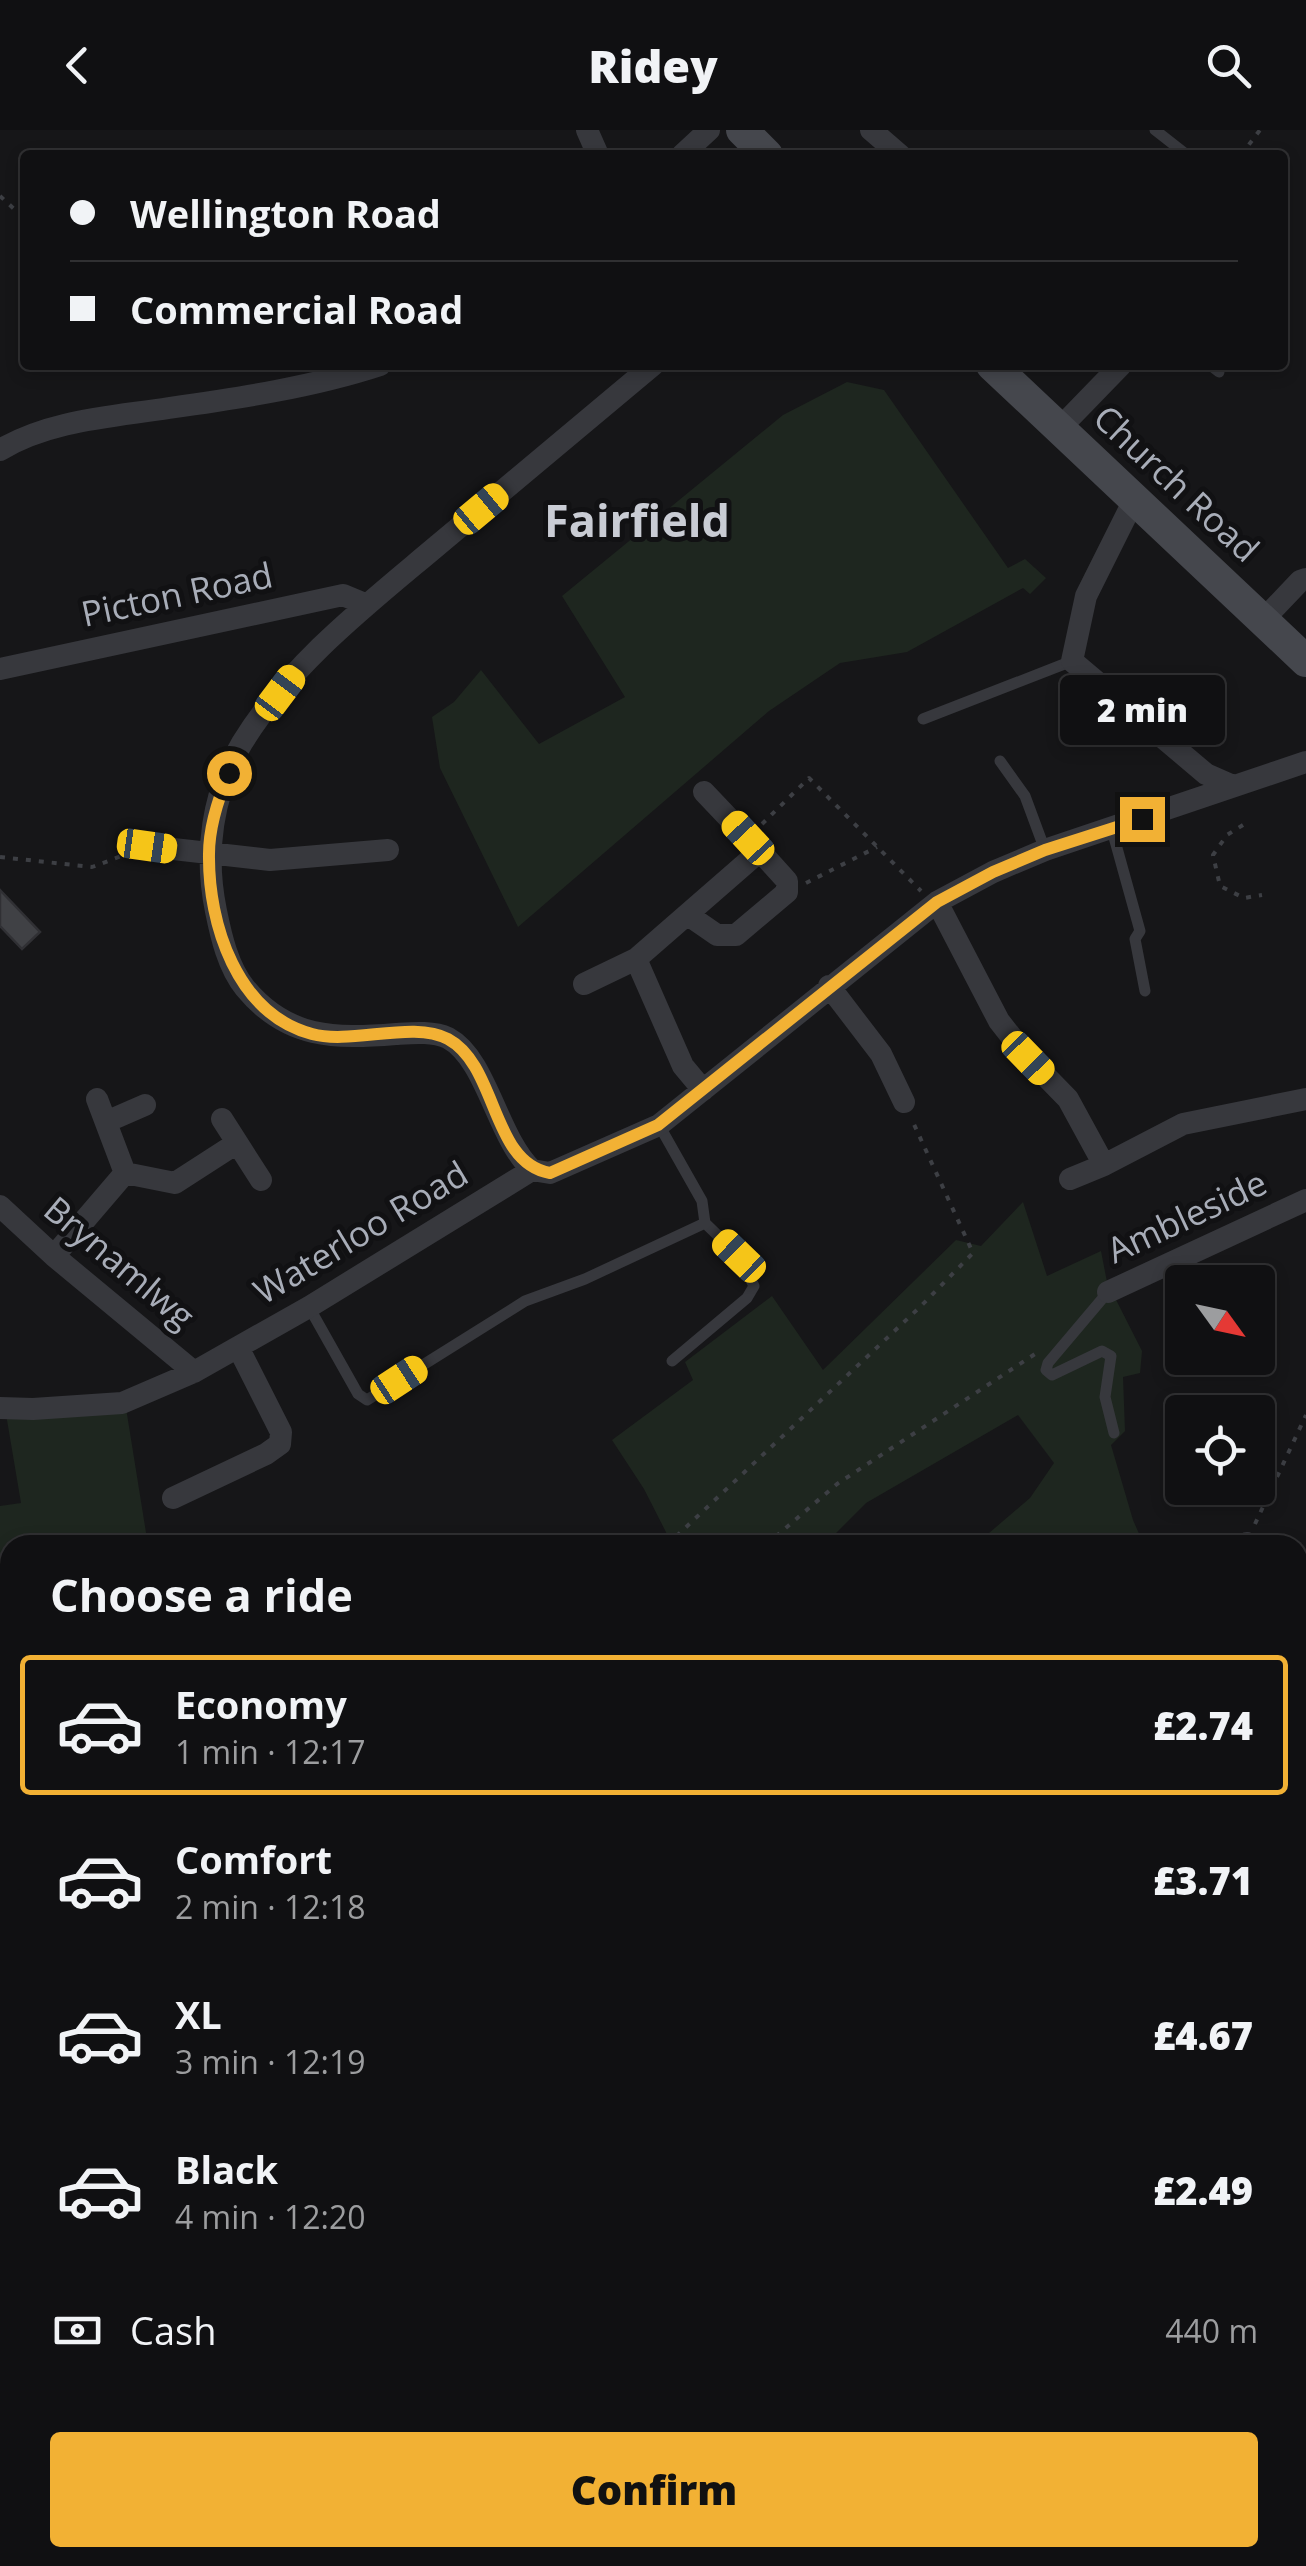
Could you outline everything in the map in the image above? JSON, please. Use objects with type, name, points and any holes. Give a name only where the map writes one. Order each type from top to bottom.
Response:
[{"type":"main road","points":[[742,130],[762,150]]},
{"type":"main road","name":"Church Road","points":[[997,370],[1306,661]]},
{"type":"street","points":[[687,150],[709,130]]},
{"type":"street","points":[[0,450],[26,434],[82,421],[228,399],[358,370]]},
{"type":"street","points":[[532,1170],[518,1157],[469,1057],[447,1038],[420,1032],[355,1037],[312,1034],[276,1017],[243,986],[222,942],[209,854],[216,803],[242,744],[299,668],[367,605],[647,370]]},
{"type":"street","points":[[1059,429],[1117,370]]},
{"type":"street","points":[[1134,500],[1086,596],[1072,661],[1206,774],[1231,785]]},
{"type":"street","points":[[1263,620],[1306,579]]},
{"type":"street","name":"Picton Road","points":[[0,669],[343,596],[367,605]]},
{"type":"street","name":"Waterloo Road","points":[[0,1408],[122,1403],[194,1372],[309,1307],[532,1170],[550,1173],[658,1125],[937,902],[1045,850],[1306,762]]},
{"type":"street","points":[[688,915],[717,934],[736,934],[787,892],[787,881],[704,792]]},
{"type":"street","points":[[584,984],[636,959],[688,915],[754,845]]},
{"type":"street","points":[[147,846],[270,860],[388,850]]},
{"type":"street","points":[[937,902],[1000,1021],[1068,1099],[1104,1165]]},
{"type":"street","points":[[636,959],[683,1066],[703,1090]]},
{"type":"street","points":[[830,986],[880,1054],[904,1102]]},
{"type":"street","points":[[97,1099],[125,1173]]},
{"type":"street","points":[[1070,1178],[1183,1124],[1306,1099]]},
{"type":"street","points":[[106,1122],[146,1105]]},
{"type":"street","points":[[222,1120],[261,1180]]},
{"type":"street","points":[[125,1173],[175,1183],[237,1143]]},
{"type":"street","points":[[54,1256],[125,1173]]},
{"type":"street","name":"Ambleside","points":[[1108,1292],[1306,1200]]},
{"type":"street","name":"Brynamlwg","points":[[0,1206],[194,1372]]},
{"type":"street","points":[[173,1498],[280,1444],[281,1432],[238,1347]]},
{"type":"lane","points":[[1155,130],[1181,150]]},
{"type":"lane","points":[[923,719],[1072,661]]},
{"type":"lane","points":[[1000,761],[1025,796],[1045,850]]},
{"type":"lane","points":[[1112,830],[1140,931],[1135,939],[1145,991]]},
{"type":"lane","points":[[658,1125],[702,1201],[705,1223],[739,1256],[754,1286],[747,1298],[672,1361]]},
{"type":"lane","points":[[309,1307],[358,1394],[367,1400],[526,1301],[584,1280],[705,1223]]},
{"type":"lane","name":"Ambleside","points":[[1108,1292],[1046,1370],[1052,1375],[1102,1351],[1111,1356],[1105,1397],[1114,1433]]},
{"type":"path","points":[[1245,150],[1260,130]]},
{"type":"path","points":[[0,196],[20,214]]},
{"type":"path","points":[[754,845],[809,778],[925,896],[937,902]]},
{"type":"path","points":[[1242,826],[1227,835],[1213,855],[1220,886],[1244,898],[1262,895]]},
{"type":"path","points":[[0,857],[92,867],[147,846]]},
{"type":"path","points":[[787,892],[877,847]]},
{"type":"path","points":[[678,1535],[973,1254],[904,1102]]},
{"type":"path","points":[[778,1535],[837,1484],[1079,1325]]},
{"type":"path","points":[[1250,1535],[1306,1415]]},
{"type":"shaded area","points":[[847,382],[884,390],[1008,568],[1025,559],[1046,578],[1030,594],[1023,588],[907,652],[840,663],[769,711],[518,927],[440,768],[432,717],[454,702],[481,670],[539,744],[625,697],[562,596],[783,415]]},
{"type":"shaded area","points":[[1023,1202],[1047,1276],[1101,1251],[1107,1282],[1142,1351],[1140,1373],[1123,1377],[1125,1431],[1111,1445],[1140,1535],[987,1535],[1030,1498],[1054,1463],[1018,1415],[866,1503],[834,1535],[667,1535],[612,1440],[693,1380],[685,1362],[772,1296],[823,1370],[956,1240],[981,1246]]},
{"type":"shaded area","points":[[126,1408],[146,1535],[0,1535],[0,1506],[21,1503],[6,1414]]},
{"type":"building","points":[[0,890],[40,932],[22,949],[0,926]]},
{"type":"district","name":"Fairfield","points":[[637,521]]},
{"type":"route","points":[[229,773],[216,803],[209,854],[222,942],[243,986],[276,1017],[312,1034],[355,1037],[420,1032],[447,1038],[469,1057],[518,1157],[532,1170],[550,1173],[658,1125],[937,902],[1045,850],[1142,819]]}]
